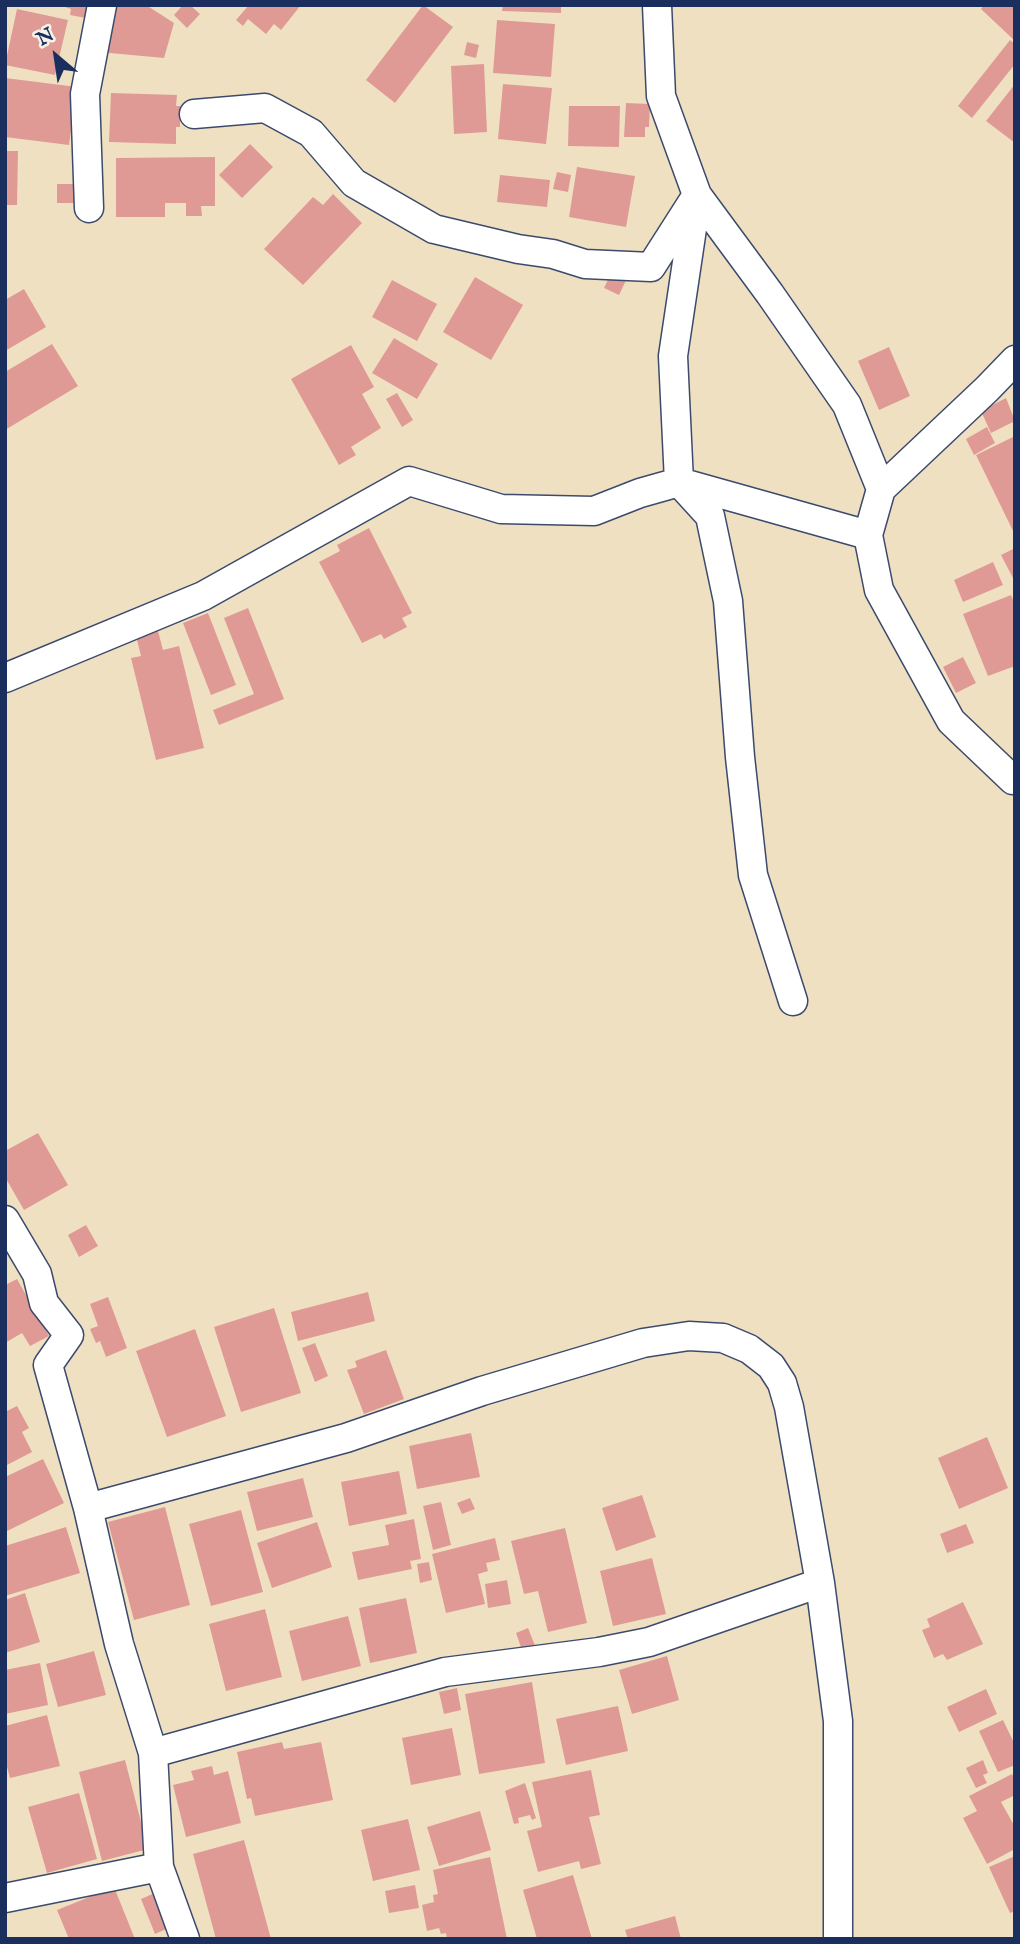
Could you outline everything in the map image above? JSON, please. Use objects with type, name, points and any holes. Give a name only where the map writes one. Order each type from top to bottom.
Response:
[{"type":"street","points":[[89,208],[85,94],[102,5]]},
{"type":"street","points":[[657,5],[661,96],[697,195],[847,405],[881,489]]},
{"type":"street","points":[[194,114],[265,108],[311,133],[354,183],[434,229],[518,249],[553,254],[585,264],[651,267],[697,195]]},
{"type":"street","points":[[697,195],[673,356],[679,482],[710,516],[728,601],[740,757],[753,875],[793,1001]]},
{"type":"street","points":[[1015,360],[881,489],[868,535],[879,590],[951,721],[1013,780],[1015,759]]},
{"type":"street","points":[[5,678],[203,596],[409,481],[500,509],[594,511],[640,493],[679,482],[868,535]]},
{"type":"street","points":[[5,1220],[37,1274],[44,1303],[69,1335],[48,1365],[88,1508],[119,1644],[153,1753],[159,1867],[185,1939]]},
{"type":"street","points":[[88,1508],[346,1438],[482,1391],[643,1343],[689,1336],[723,1338],[749,1349],[771,1366],[782,1383],[789,1407],[820,1583],[838,1721],[838,1939]]},
{"type":"street","points":[[153,1753],[445,1672],[599,1652],[649,1642],[820,1583]]},
{"type":"street","points":[[5,1898],[159,1867]]},
{"type":"building","points":[[59,5],[89,5],[86,18],[70,15],[71,9]]},
{"type":"building","points":[[111,5],[146,5],[174,23],[164,58],[99,52]]},
{"type":"building","points":[[183,5],[190,5],[200,14],[187,28],[174,15]]},
{"type":"building","points":[[249,5],[301,5],[281,30],[274,24],[266,34],[248,19],[243,26],[236,20]]},
{"type":"building","points":[[423,5],[453,27],[395,103],[366,80]]},
{"type":"building","points":[[503,5],[561,5],[561,13],[502,11]]},
{"type":"building","points":[[984,5],[1015,5],[1015,41],[981,9]]},
{"type":"building","points":[[17,9],[68,20],[55,75],[5,65]]},
{"type":"building","points":[[497,20],[555,24],[551,77],[493,73]]},
{"type":"building","points":[[1010,40],[1015,44],[1015,64],[972,118],[958,106]]},
{"type":"building","points":[[467,42],[479,45],[476,58],[464,55]]},
{"type":"building","points":[[484,64],[487,132],[454,134],[451,66]]},
{"type":"building","points":[[5,78],[77,87],[69,145],[5,137]]},
{"type":"building","points":[[503,84],[552,88],[546,144],[498,139]]},
{"type":"building","points":[[1015,84],[1015,143],[986,121]]},
{"type":"building","points":[[111,93],[177,95],[180,127],[176,127],[176,144],[109,142]]},
{"type":"building","points":[[626,103],[650,104],[649,127],[645,127],[645,137],[624,137]]},
{"type":"building","points":[[569,106],[620,106],[619,147],[568,146]]},
{"type":"building","points":[[250,144],[273,167],[242,198],[219,175]]},
{"type":"building","points":[[5,151],[18,151],[17,205],[5,205]]},
{"type":"building","points":[[215,157],[215,206],[201,206],[202,216],[186,216],[186,203],[165,203],[165,217],[116,217],[116,158]]},
{"type":"building","points":[[577,167],[635,176],[626,227],[569,217]]},
{"type":"building","points":[[557,172],[571,175],[568,192],[553,189]]},
{"type":"building","points":[[500,175],[550,180],[547,207],[497,202]]},
{"type":"building","points":[[57,184],[83,184],[82,203],[57,203]]},
{"type":"building","points":[[333,194],[362,223],[303,285],[264,249],[313,197],[323,205]]},
{"type":"building","points":[[614,267],[629,274],[619,295],[604,288]]},
{"type":"building","points":[[475,277],[523,305],[491,360],[443,332]]},
{"type":"building","points":[[392,280],[437,304],[417,341],[372,317]]},
{"type":"building","points":[[24,289],[46,327],[5,351],[5,300]]},
{"type":"building","points":[[394,338],[438,364],[417,399],[372,373]]},
{"type":"building","points":[[52,344],[78,386],[5,430],[5,372]]},
{"type":"building","points":[[351,345],[374,387],[362,394],[381,428],[351,447],[356,455],[339,465],[291,379]]},
{"type":"building","points":[[889,347],[910,396],[879,410],[858,361]]},
{"type":"building","points":[[397,393],[413,420],[402,427],[386,399]]},
{"type":"building","points":[[1006,398],[1015,421],[991,433],[981,411]]},
{"type":"building","points":[[987,427],[995,443],[974,455],[966,439]]},
{"type":"building","points":[[1015,436],[1015,535],[976,455]]},
{"type":"building","points":[[369,528],[412,613],[402,618],[407,627],[384,639],[381,634],[362,643],[319,562],[340,551],[337,545]]},
{"type":"building","points":[[1015,548],[1015,582],[1001,555]]},
{"type":"building","points":[[993,562],[1003,585],[963,602],[954,580]]},
{"type":"building","points":[[1011,595],[1015,605],[1015,666],[988,676],[963,614]]},
{"type":"building","points":[[248,608],[284,699],[219,725],[213,710],[254,694],[224,618]]},
{"type":"building","points":[[208,613],[236,685],[211,695],[183,623]]},
{"type":"building","points":[[158,631],[163,650],[179,646],[204,748],[156,760],[131,658],[141,656],[136,636]]},
{"type":"building","points":[[963,657],[976,683],[956,693],[943,667]]},
{"type":"building","points":[[38,1133],[68,1185],[24,1210],[5,1177],[5,1151]]},
{"type":"building","points":[[86,1225],[98,1246],[79,1257],[68,1235]]},
{"type":"building","points":[[17,1279],[49,1336],[30,1346],[22,1333],[5,1343],[5,1285]]},
{"type":"building","points":[[368,1292],[375,1321],[298,1341],[291,1312]]},
{"type":"building","points":[[108,1297],[127,1348],[106,1357],[100,1341],[96,1343],[90,1329],[98,1326],[90,1304]]},
{"type":"building","points":[[274,1308],[301,1393],[241,1412],[214,1327]]},
{"type":"building","points":[[195,1329],[226,1416],[167,1437],[136,1351]]},
{"type":"building","points":[[315,1343],[328,1376],[315,1382],[302,1348]]},
{"type":"building","points":[[386,1350],[404,1399],[364,1414],[347,1370],[357,1367],[355,1361]]},
{"type":"building","points":[[17,1406],[29,1428],[22,1432],[32,1452],[5,1466],[5,1412]]},
{"type":"building","points":[[471,1433],[480,1477],[417,1489],[409,1446]]},
{"type":"building","points":[[987,1437],[1008,1488],[959,1509],[938,1458]]},
{"type":"building","points":[[43,1459],[64,1503],[5,1532],[5,1477]]},
{"type":"building","points":[[399,1471],[407,1514],[349,1526],[341,1482]]},
{"type":"building","points":[[303,1478],[313,1517],[257,1531],[247,1492]]},
{"type":"building","points":[[642,1495],[656,1537],[616,1551],[602,1508]]},
{"type":"building","points":[[470,1498],[475,1509],[462,1514],[457,1503]]},
{"type":"building","points":[[441,1502],[451,1545],[433,1550],[423,1506]]},
{"type":"building","points":[[165,1507],[190,1605],[134,1620],[108,1522]]},
{"type":"building","points":[[241,1510],[263,1592],[211,1606],[189,1524]]},
{"type":"building","points":[[414,1519],[421,1559],[410,1561],[412,1569],[358,1580],[352,1552],[389,1545],[385,1525]]},
{"type":"building","points":[[317,1522],[332,1567],[272,1588],[257,1543]]},
{"type":"building","points":[[966,1524],[974,1543],[947,1553],[940,1534]]},
{"type":"building","points":[[66,1527],[80,1573],[5,1596],[5,1546]]},
{"type":"building","points":[[565,1528],[587,1623],[548,1632],[538,1591],[524,1594],[511,1541]]},
{"type":"building","points":[[495,1538],[500,1560],[486,1563],[488,1571],[478,1574],[485,1604],[446,1613],[432,1554]]},
{"type":"building","points":[[652,1558],[666,1614],[613,1626],[600,1571]]},
{"type":"building","points":[[429,1562],[432,1580],[420,1583],[417,1564]]},
{"type":"building","points":[[507,1580],[511,1604],[488,1608],[485,1584]]},
{"type":"building","points":[[25,1593],[40,1642],[5,1653],[5,1600]]},
{"type":"building","points":[[406,1598],[417,1653],[370,1663],[359,1608]]},
{"type":"building","points":[[963,1602],[983,1644],[947,1660],[943,1654],[934,1658],[922,1630],[930,1627],[927,1619]]},
{"type":"building","points":[[265,1609],[282,1677],[226,1691],[209,1624]]},
{"type":"building","points":[[348,1616],[361,1666],[302,1681],[289,1631]]},
{"type":"building","points":[[528,1628],[536,1648],[523,1653],[516,1633]]},
{"type":"building","points":[[94,1651],[106,1695],[58,1707],[46,1664]]},
{"type":"building","points":[[667,1656],[679,1700],[632,1714],[619,1670]]},
{"type":"building","points":[[40,1663],[48,1705],[5,1714],[5,1670]]},
{"type":"building","points":[[532,1682],[545,1763],[479,1774],[465,1694]]},
{"type":"building","points":[[457,1688],[461,1710],[444,1714],[439,1692]]},
{"type":"building","points":[[986,1689],[997,1714],[959,1732],[947,1707]]},
{"type":"building","points":[[618,1706],[628,1751],[566,1765],[556,1719]]},
{"type":"building","points":[[47,1715],[60,1766],[10,1778],[5,1759],[5,1726]]},
{"type":"building","points":[[1003,1720],[1015,1745],[1015,1765],[998,1772],[979,1731]]},
{"type":"building","points":[[452,1728],[461,1775],[411,1785],[402,1738]]},
{"type":"building","points":[[282,1742],[284,1749],[321,1742],[333,1800],[255,1816],[251,1798],[247,1799],[237,1752]]},
{"type":"building","points":[[125,1760],[148,1849],[102,1861],[79,1772]]},
{"type":"building","points":[[983,1760],[988,1773],[983,1775],[987,1783],[976,1788],[966,1768]]},
{"type":"building","points":[[212,1766],[214,1775],[228,1771],[241,1823],[186,1837],[173,1785],[194,1780],[191,1771]]},
{"type":"building","points":[[591,1770],[600,1815],[589,1817],[601,1864],[581,1869],[579,1861],[538,1872],[527,1831],[542,1827],[532,1782]]},
{"type":"building","points":[[1012,1774],[1015,1780],[1015,1795],[1001,1802],[1015,1827],[1015,1849],[987,1864],[963,1818],[977,1811],[969,1796]]},
{"type":"building","points":[[525,1783],[536,1818],[532,1820],[530,1815],[518,1818],[519,1823],[514,1824],[505,1791]]},
{"type":"building","points":[[79,1793],[97,1859],[47,1873],[28,1807]]},
{"type":"building","points":[[480,1811],[491,1850],[439,1866],[427,1827]]},
{"type":"building","points":[[408,1819],[420,1870],[373,1881],[361,1830]]},
{"type":"building","points":[[244,1840],[271,1939],[216,1939],[193,1854]]},
{"type":"building","points":[[1015,1856],[1015,1911],[1010,1913],[989,1867]]},
{"type":"building","points":[[490,1857],[507,1939],[447,1939],[446,1933],[441,1934],[439,1928],[427,1931],[422,1905],[434,1902],[433,1895],[438,1894],[433,1870]]},
{"type":"building","points":[[573,1875],[592,1939],[537,1939],[523,1890]]},
{"type":"building","points":[[415,1885],[419,1908],[389,1913],[385,1891]]},
{"type":"building","points":[[114,1887],[135,1939],[69,1939],[57,1910]]},
{"type":"building","points":[[157,1892],[171,1927],[155,1934],[141,1899]]},
{"type":"building","points":[[675,1916],[681,1939],[628,1939],[625,1930]]}]
